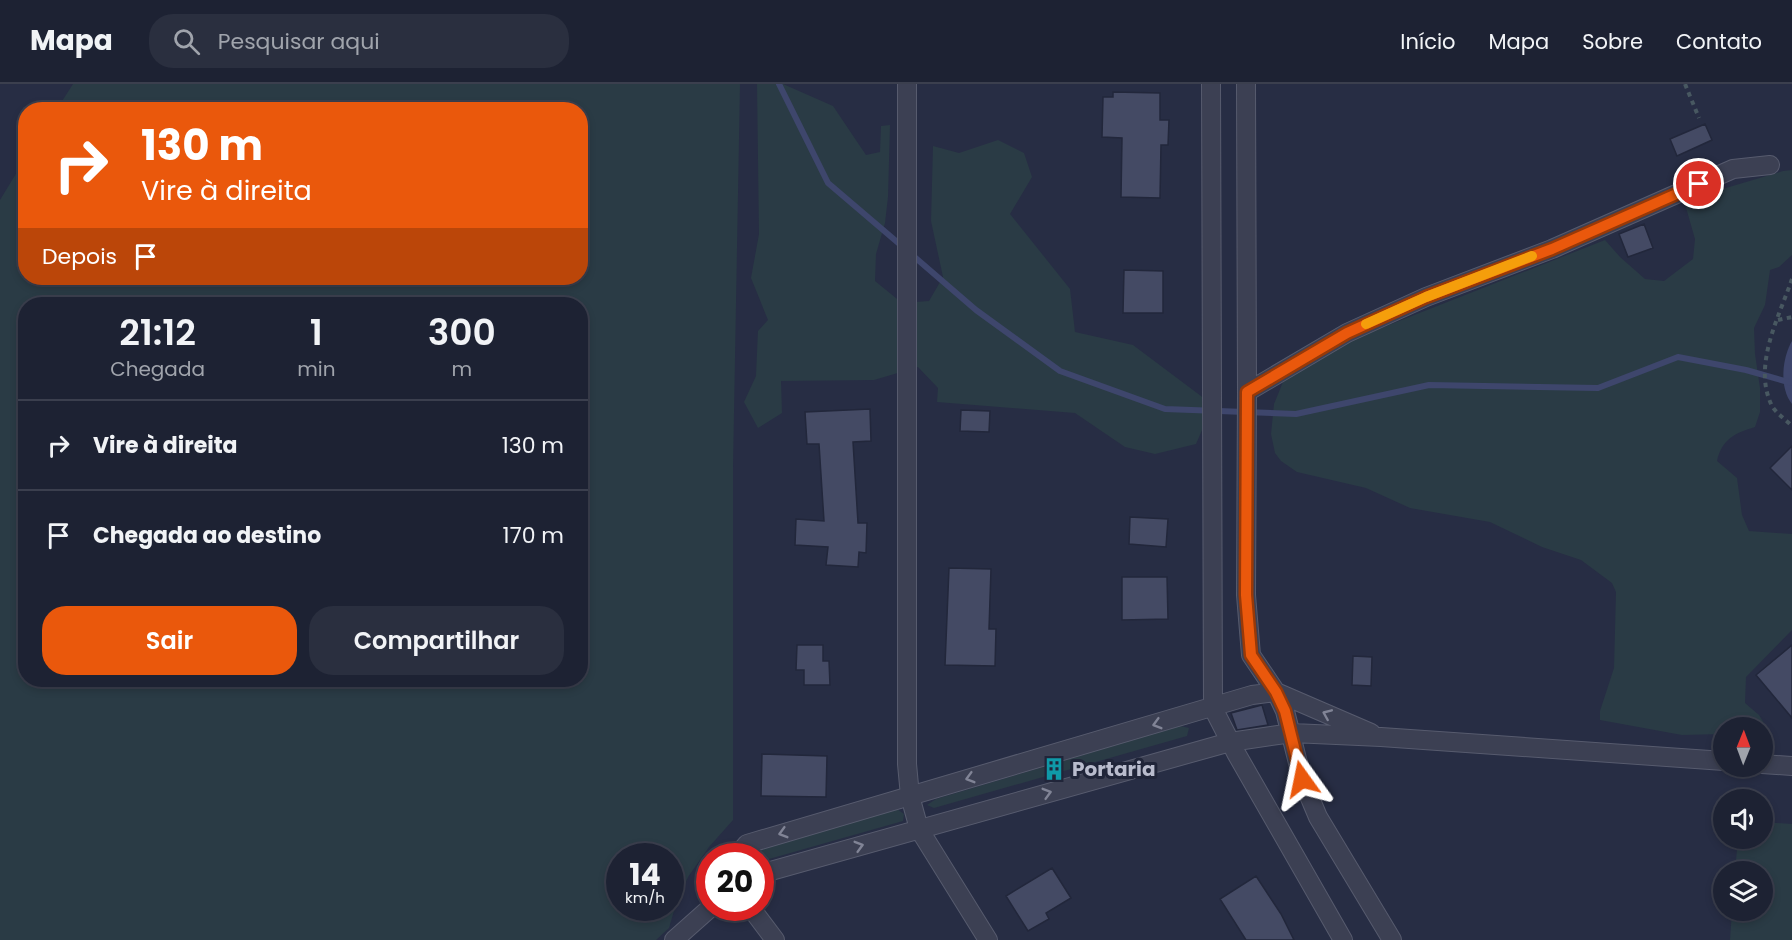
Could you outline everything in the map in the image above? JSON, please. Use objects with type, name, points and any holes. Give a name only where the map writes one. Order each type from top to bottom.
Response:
[{"type":"street","points":[[907,84],[907,764],[910,796],[919,829],[988,940]]},
{"type":"street","points":[[1210,84],[1213,708],[1343,940]]},
{"type":"street","points":[[1246,84],[1246,595],[1251,655],[1276,692],[1285,711],[1302,779],[1318,817],[1392,940]]},
{"type":"street","points":[[1247,392],[1347,333],[1426,297],[1552,249],[1733,169],[1770,165]]},
{"type":"street","points":[[750,843],[1252,695],[1276,692],[1381,737]]},
{"type":"street","points":[[774,870],[1230,742],[1292,733],[1713,760]]},
{"type":"street","points":[[1773,765],[1792,766]]},
{"type":"street","points":[[674,940],[696,920]]},
{"type":"street","points":[[761,921],[775,940]]},
{"type":"path","points":[[1685,84],[1699,118]]},
{"type":"path","points":[[1792,279],[1766,356],[1766,385],[1773,407],[1792,426]]},
{"type":"path","points":[[1778,320],[1792,317]]},
{"type":"shaded area","points":[[73,84],[740,84],[733,467],[733,820],[713,843],[696,843],[696,866],[684,886],[684,843],[606,843],[606,921],[671,921],[669,928],[656,940],[0,940],[0,200],[18,170],[18,285],[588,285],[588,102],[61,102]]},
{"type":"shaded area","points":[[757,84],[783,84],[833,106],[866,155],[880,152],[881,126],[890,125],[888,197],[885,223],[876,254],[875,281],[902,303],[929,301],[943,277],[931,221],[933,146],[959,153],[998,140],[1024,153],[1032,177],[1010,214],[1070,289],[1075,332],[1133,345],[1213,405],[1196,444],[1155,454],[1125,447],[1075,413],[937,402],[938,388],[918,367],[874,380],[781,381],[782,413],[758,428],[744,402],[756,376],[758,331],[768,320],[751,278],[759,234]]},
{"type":"shaded area","points":[[1792,170],[1792,255],[1779,267],[1770,270],[1765,305],[1754,328],[1760,412],[1755,427],[1730,438],[1722,447],[1717,461],[1737,478],[1742,515],[1749,531],[1792,534],[1792,630],[1746,677],[1745,703],[1760,717],[1713,717],[1713,734],[1682,735],[1600,720],[1600,711],[1614,668],[1616,592],[1612,583],[1581,560],[1542,547],[1490,522],[1410,508],[1366,488],[1297,472],[1281,461],[1275,453],[1271,434],[1274,404],[1285,377],[1323,351],[1605,240],[1645,279],[1664,281],[1693,259],[1695,239],[1685,204],[1692,198]]},
{"type":"shaded area","points":[[1180,726],[1189,728],[1187,736],[934,808],[927,805],[936,799]]},
{"type":"shaded area","points":[[897,809],[904,814],[903,821],[774,858],[774,846]]},
{"type":"shaded area","points":[[1773,823],[1792,824],[1792,940],[1730,940],[1731,921],[1773,921],[1773,861],[1736,861],[1737,849],[1773,849]]},
{"type":"water","points":[[1792,341],[1792,404],[1785,390],[1783,373]]},
{"type":"building","points":[[1113,92],[1160,93],[1160,120],[1169,120],[1168,145],[1161,145],[1160,198],[1121,197],[1122,138],[1102,137],[1103,97],[1113,97]]},
{"type":"building","points":[[1705,124],[1712,140],[1677,156],[1670,139]]},
{"type":"building","points":[[1644,224],[1653,248],[1628,257],[1619,234]]},
{"type":"building","points":[[1124,270],[1163,271],[1163,313],[1123,313]]},
{"type":"building","points":[[870,409],[871,441],[853,442],[858,523],[867,523],[866,553],[859,552],[858,567],[826,565],[828,547],[795,545],[796,519],[824,521],[819,444],[807,444],[805,412]]},
{"type":"building","points":[[961,410],[990,411],[989,432],[960,431]]},
{"type":"building","points":[[1792,446],[1792,490],[1770,468]]},
{"type":"building","points":[[1130,517],[1168,519],[1166,547],[1129,544]]},
{"type":"building","points":[[949,568],[991,569],[989,629],[996,629],[995,666],[945,665]]},
{"type":"building","points":[[1122,577],[1167,577],[1168,619],[1122,620]]},
{"type":"building","points":[[797,645],[823,645],[823,661],[829,661],[830,685],[804,685],[804,670],[796,670]]},
{"type":"building","points":[[1792,645],[1792,718],[1756,675]]},
{"type":"building","points":[[1353,656],[1372,657],[1371,686],[1352,685]]},
{"type":"building","points":[[1262,705],[1268,725],[1237,730],[1231,713]]},
{"type":"building","points":[[762,754],[827,756],[826,797],[761,796]]},
{"type":"building","points":[[1052,868],[1071,898],[1046,913],[1049,919],[1028,931],[1006,896]]},
{"type":"building","points":[[1256,876],[1281,914],[1294,940],[1246,940],[1220,899]]},
{"type":"waterway","points":[[779,84],[828,183],[903,247]]},
{"type":"waterway","points":[[911,254],[976,310],[1060,371],[1165,409],[1296,414],[1429,385],[1598,388],[1678,357],[1746,370],[1792,383]]},
{"type":"slow traffic","points":[[1366,324],[1426,297],[1532,256]]},
{"type":"place","name":"Portaria","points":[[1054,769]]},
{"type":"route","points":[[1302,779],[1285,711],[1276,692],[1251,655],[1246,595],[1247,392],[1347,333],[1426,297],[1552,249],[1699,184]]}]
